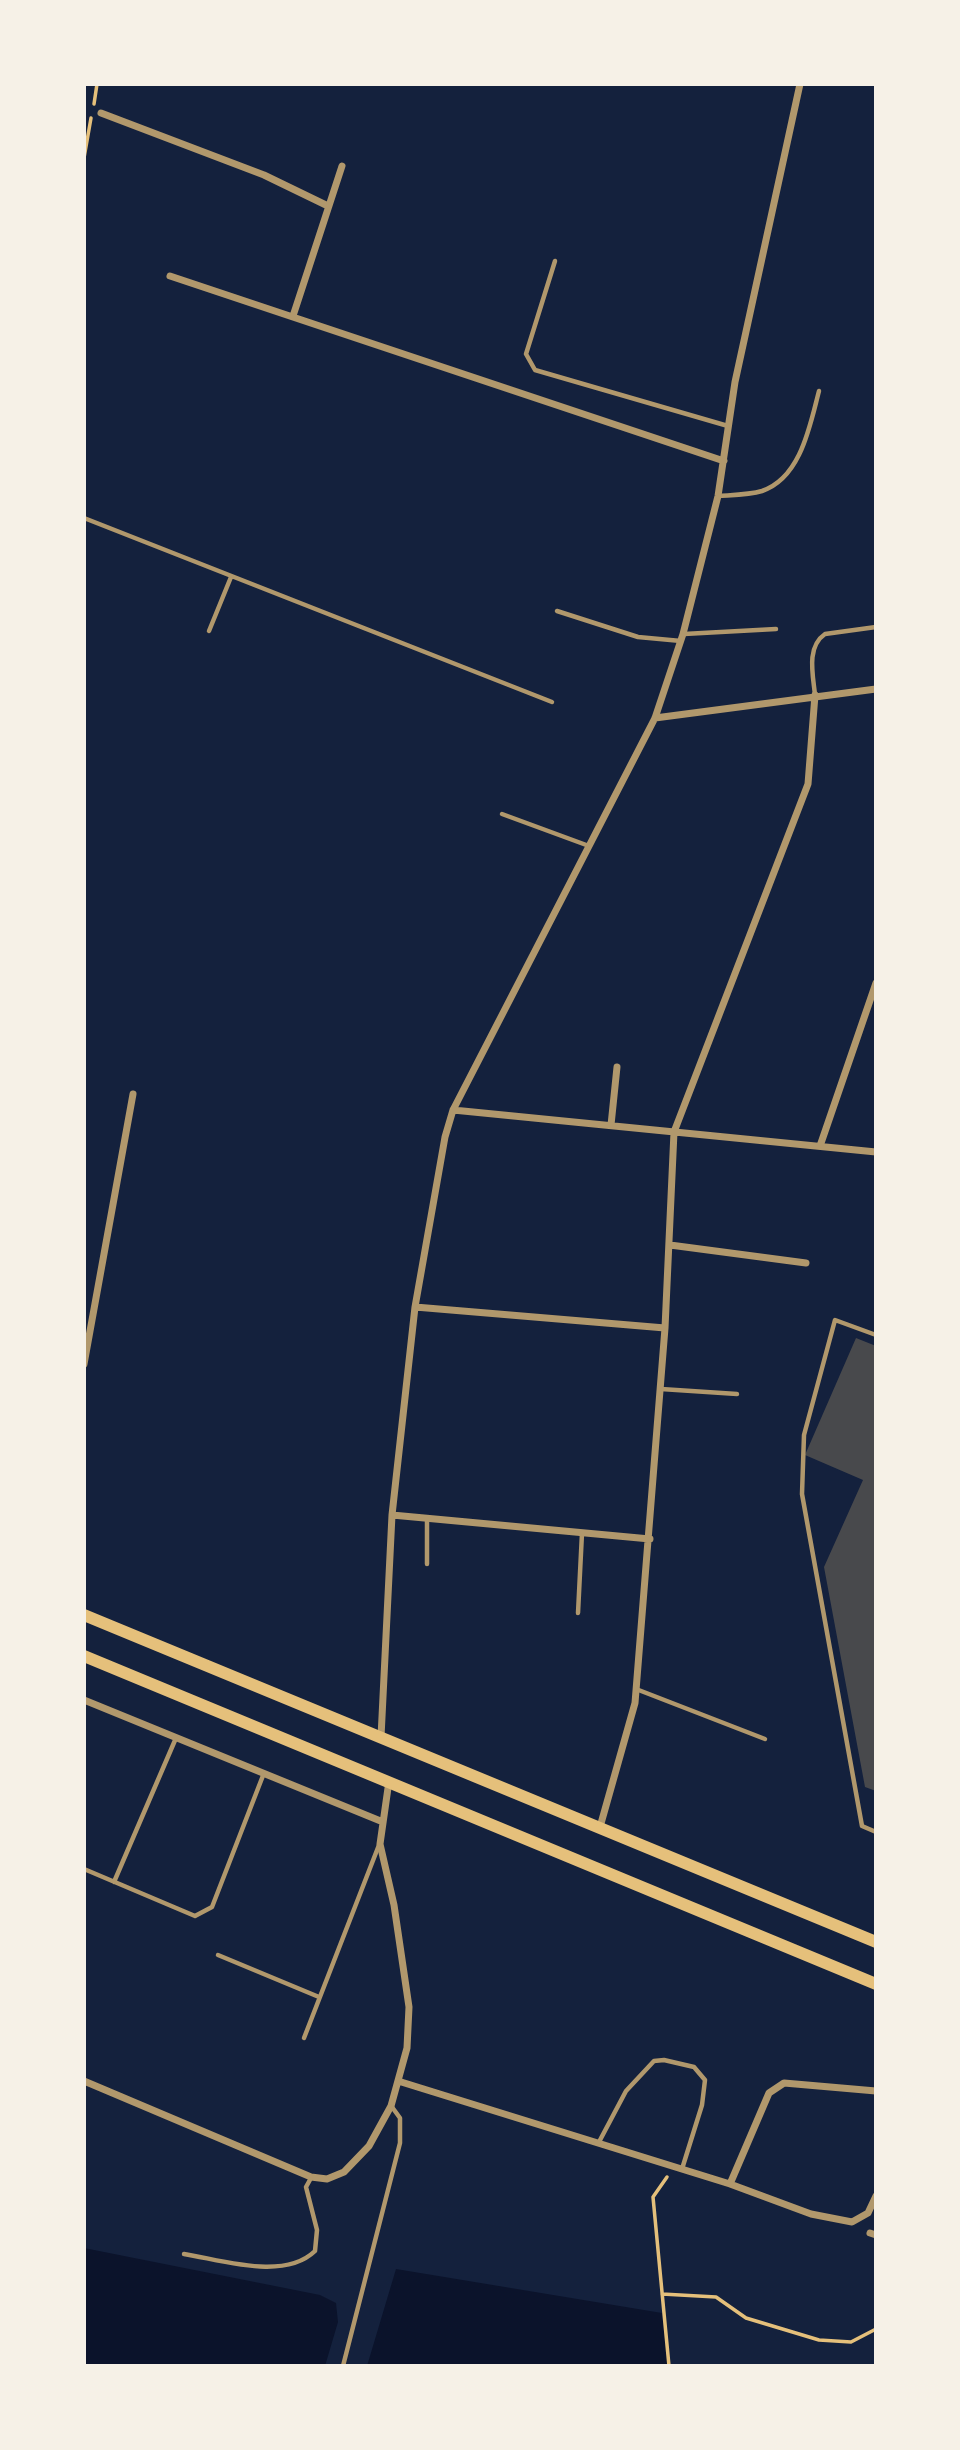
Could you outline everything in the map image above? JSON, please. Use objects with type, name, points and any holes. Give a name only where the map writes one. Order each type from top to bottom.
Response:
[{"type":"main road","points":[[84,1615],[876,1942]]},
{"type":"main road","points":[[84,1656],[876,1984]]},
{"type":"street","points":[[382,1737],[391,1516],[415,1307],[445,1137],[453,1110],[655,719],[682,638],[718,496],[729,426],[800,84]]},
{"type":"street","points":[[101,113],[264,175],[328,206]]},
{"type":"street","points":[[293,316],[342,166]]},
{"type":"street","points":[[170,276],[724,460]]},
{"type":"street","points":[[655,719],[815,695],[876,689]]},
{"type":"street","points":[[600,1827],[636,1689],[661,1389],[674,1132],[808,784],[815,695]]},
{"type":"street","points":[[820,1146],[876,983]]},
{"type":"street","points":[[611,1125],[617,1067]]},
{"type":"street","points":[[84,1364],[133,1094]]},
{"type":"street","points":[[453,1110],[876,1152]]},
{"type":"street","points":[[670,1245],[806,1263]]},
{"type":"street","points":[[415,1307],[665,1328]]},
{"type":"street","points":[[391,1516],[650,1539]]},
{"type":"street","points":[[84,1700],[383,1822]]},
{"type":"street","points":[[84,2081],[311,2177],[327,2179],[344,2172],[369,2146],[391,2106],[407,2048],[409,2007],[390,1881],[380,1844],[389,1781]]},
{"type":"street","points":[[398,2081],[730,2184],[811,2214],[852,2222],[869,2213],[876,2196]]},
{"type":"street","points":[[730,2184],[769,2093],[784,2083],[876,2091]]},
{"type":"lane","points":[[555,261],[526,354],[528,362],[535,370],[729,426]]},
{"type":"lane","points":[[718,496],[763,490],[793,464],[803,447],[819,391]]},
{"type":"lane","points":[[84,518],[552,702]]},
{"type":"lane","points":[[209,631],[231,576]]},
{"type":"lane","points":[[557,611],[638,637],[682,638],[776,629]]},
{"type":"lane","points":[[815,695],[812,654],[818,639],[825,634],[876,626]]},
{"type":"lane","points":[[502,814],[589,846]]},
{"type":"lane","points":[[876,1335],[835,1320],[804,1435],[802,1494],[862,1826],[876,1832]]},
{"type":"lane","points":[[661,1389],[737,1394]]},
{"type":"lane","points":[[427,1519],[427,1564]]},
{"type":"lane","points":[[578,1614],[582,1533]]},
{"type":"lane","points":[[636,1689],[765,1739]]},
{"type":"lane","points":[[114,1882],[176,1737]]},
{"type":"lane","points":[[84,1869],[195,1916],[202,1915],[212,1907],[264,1773]]},
{"type":"lane","points":[[304,2038],[380,1844]]},
{"type":"lane","points":[[218,1955],[319,1997]]},
{"type":"lane","points":[[598,2143],[626,2091],[648,2065],[664,2060],[694,2067],[705,2080],[702,2105],[678,2168]]},
{"type":"lane","points":[[343,2366],[400,2143],[400,2118],[391,2106]]},
{"type":"lane","points":[[184,2254],[282,2266],[304,2262],[315,2251],[317,2230],[306,2188],[311,2177]]},
{"type":"path","points":[[668,2366],[653,2197],[678,2168]]},
{"type":"path","points":[[662,2294],[716,2297],[746,2318],[819,2340],[850,2342],[876,2329]]},
{"type":"water","points":[[84,2248],[320,2295],[336,2303],[338,2322],[325,2366],[84,2366]]},
{"type":"water","points":[[396,2269],[662,2313],[668,2366],[367,2366]]},
{"type":"building","points":[[856,1338],[876,1346],[876,1791],[865,1787],[824,1567],[863,1480],[805,1455]]}]
